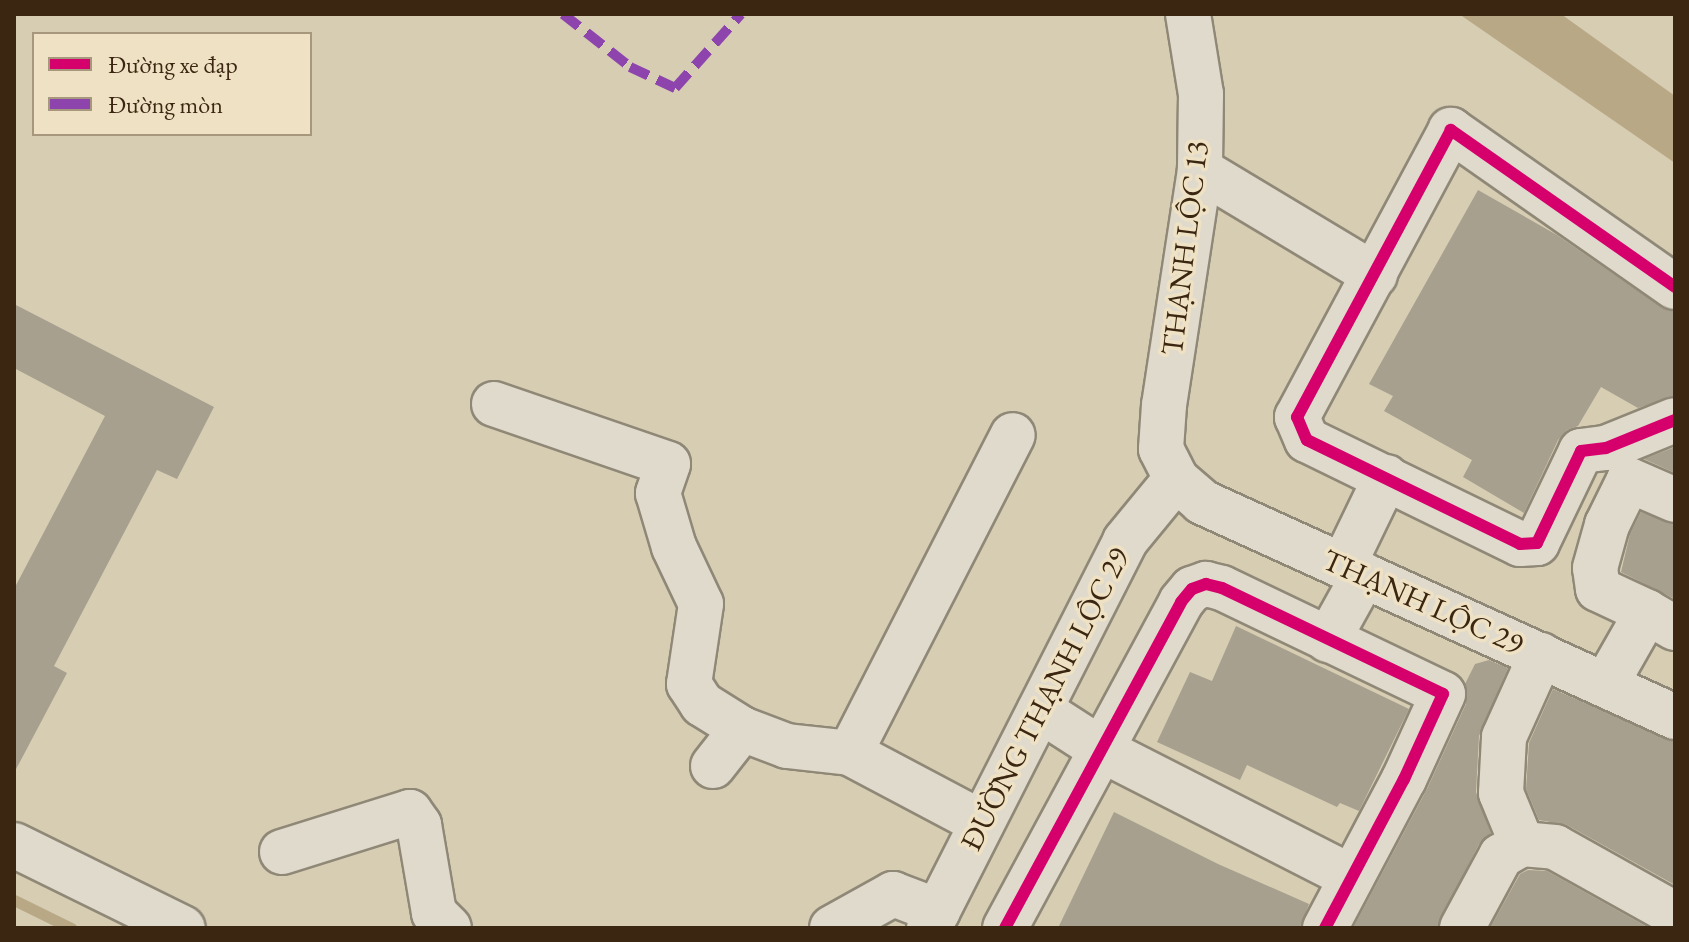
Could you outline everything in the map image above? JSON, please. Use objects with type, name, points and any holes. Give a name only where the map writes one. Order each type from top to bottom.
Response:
[{"type":"street","name":"THẠNH LỘC 13","points":[[1176,479],[1161,449],[1164,405],[1200,170],[1201,94],[1188,14]]},
{"type":"street","points":[[1675,287],[1451,130],[1297,417],[1307,440],[1520,544],[1537,543],[1581,451],[1606,448],[1675,420]]},
{"type":"street","points":[[1200,170],[1375,275]]},
{"type":"street","points":[[494,404],[668,464],[658,493],[674,547],[701,604],[689,684],[702,704],[742,729],[787,746],[850,753],[982,823]]},
{"type":"street","points":[[850,753],[1013,435]]},
{"type":"street","points":[[1328,640],[1386,477]]},
{"type":"street","name":"THẠNH LỘC 29","points":[[1176,479],[1202,502],[1675,717]]},
{"type":"street","name":"ĐƯỜNG THẠNH LỘC 29","points":[[933,920],[1125,541],[1176,479]]},
{"type":"street","points":[[1606,684],[1661,620],[1598,589],[1595,568],[1607,525],[1629,480],[1675,500]]},
{"type":"street","points":[[1005,928],[1181,602],[1192,589],[1206,584],[1222,588],[1443,694],[1404,779],[1325,928]]},
{"type":"street","points":[[1522,844],[1501,793],[1504,737],[1541,655]]},
{"type":"street","points":[[1040,710],[1102,750],[1351,877]]},
{"type":"street","points":[[713,766],[742,729]]},
{"type":"street","points":[[282,852],[410,812],[419,825],[434,913],[449,928]]},
{"type":"street","points":[[1462,928],[1501,856],[1522,844],[1555,847],[1675,914]]},
{"type":"street","points":[[14,845],[183,928]]},
{"type":"street","points":[[832,928],[893,894],[933,920]]},
{"type":"shaded area","points":[[1459,14],[1561,14],[1675,96],[1675,163]]},
{"type":"building","points":[[1478,190],[1557,235],[1661,307],[1675,312],[1675,396],[1638,408],[1601,387],[1578,426],[1567,430],[1558,440],[1524,513],[1463,477],[1472,460],[1384,411],[1393,396],[1369,384]]},
{"type":"building","points":[[14,304],[214,407],[177,479],[157,470],[54,666],[67,673],[14,773],[14,589],[105,416],[14,368]]},
{"type":"building","points":[[1675,447],[1675,473],[1644,459]]},
{"type":"building","points":[[1641,512],[1675,525],[1675,599],[1621,572],[1630,534]]},
{"type":"building","points":[[1236,626],[1409,709],[1359,811],[1340,803],[1337,807],[1247,765],[1240,780],[1157,742],[1190,672],[1212,681]]},
{"type":"building","points":[[1489,660],[1508,668],[1479,736],[1476,792],[1491,833],[1479,844],[1437,928],[1353,928],[1427,789],[1466,704],[1465,684],[1475,664]]},
{"type":"building","points":[[1553,689],[1675,742],[1675,885],[1567,825],[1539,820],[1526,789],[1529,743]]},
{"type":"building","points":[[1114,812],[1218,864],[1309,904],[1300,928],[1058,928]]},
{"type":"building","points":[[1528,870],[1547,871],[1649,928],[1490,928],[1520,874]]},
{"type":"waterway","points":[[14,900],[71,928]]},
{"type":"marked path","points":[[563,14],[630,67],[675,88],[741,14]]},
{"type":"cycle path","points":[[1675,287],[1451,130],[1297,417],[1307,440],[1520,544],[1537,543],[1581,451],[1606,448],[1675,420]]},
{"type":"cycle path","points":[[1005,928],[1181,602],[1192,589],[1206,584],[1222,588],[1443,694],[1404,779],[1325,928]]}]
